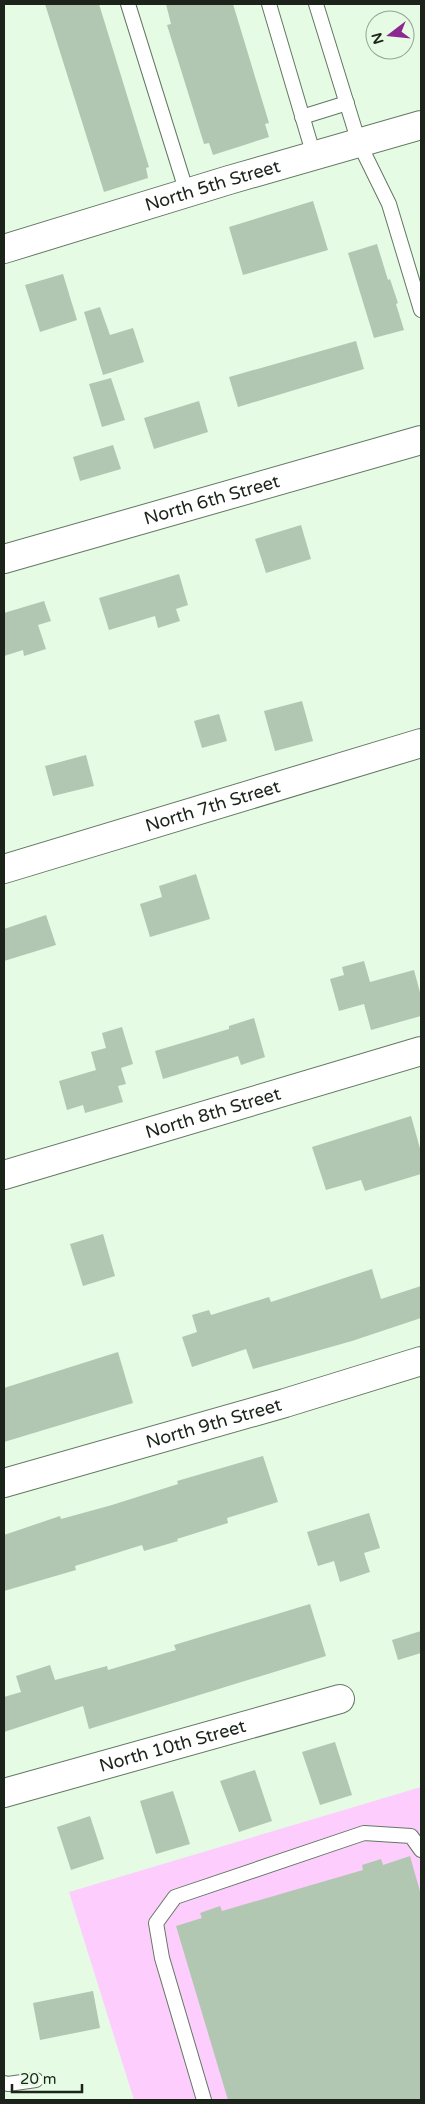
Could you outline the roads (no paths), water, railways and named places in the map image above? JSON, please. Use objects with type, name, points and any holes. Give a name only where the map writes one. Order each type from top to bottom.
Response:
[{"type":"street","name":"North 5th Street","points":[[4,249],[421,125]]},
{"type":"street","name":"North 6th Street","points":[[4,559],[421,440]]},
{"type":"street","name":"North 7th Street","points":[[4,869],[421,743]]},
{"type":"street","name":"North 8th Street","points":[[4,1175],[421,1051]]},
{"type":"street","name":"North 9th Street","points":[[4,1483],[285,1403],[421,1361]]},
{"type":"street","name":"North 10th Street","points":[[4,1793],[340,1700]]},
{"type":"lane","points":[[128,4],[188,193]]},
{"type":"lane","points":[[269,4],[314,156]]},
{"type":"lane","points":[[316,4],[359,143],[389,204],[421,310]]},
{"type":"lane","points":[[302,117],[347,103]]},
{"type":"lane","points":[[204,2100],[162,1958],[156,1923],[175,1897],[364,1833],[411,1836],[421,1850]]},
{"type":"lane","points":[[4,2083],[36,2080]]}]
